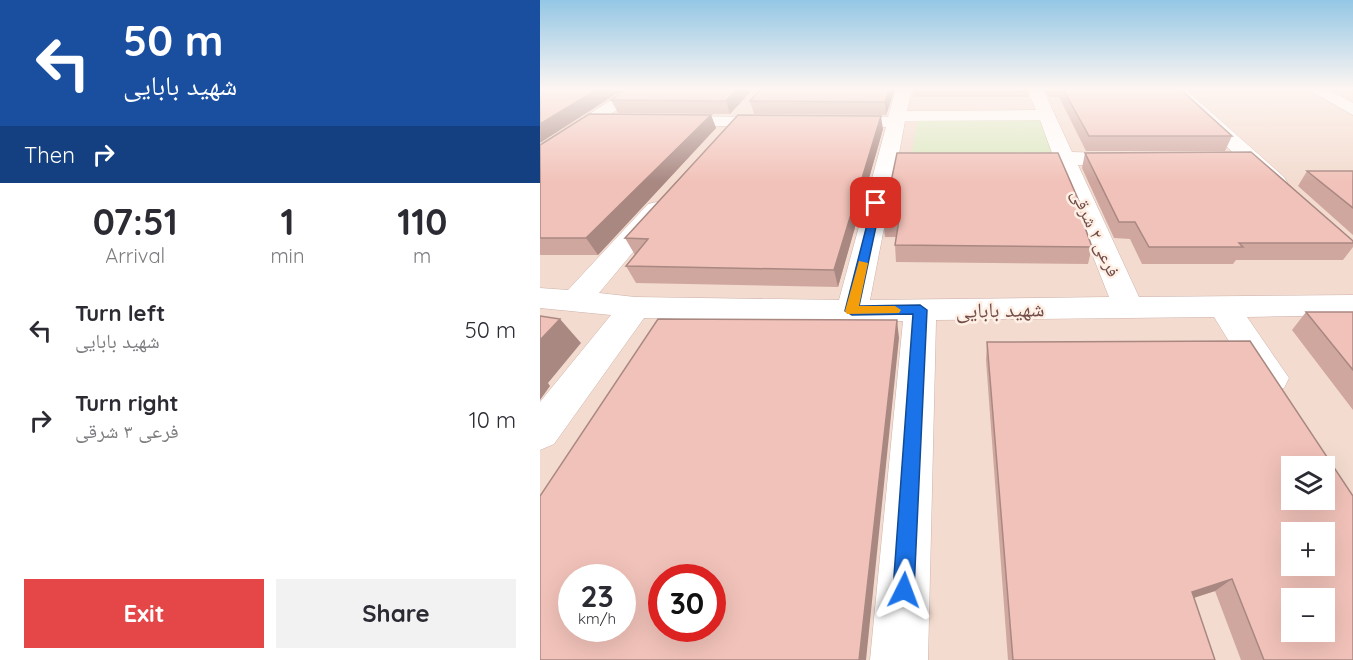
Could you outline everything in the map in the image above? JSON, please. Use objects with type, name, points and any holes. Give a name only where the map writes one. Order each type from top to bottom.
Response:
[{"type":"street","points":[[540,155],[593,120],[628,120]]},
{"type":"street","points":[[815,122],[874,120]]},
{"type":"street","points":[[852,311],[895,120]]},
{"type":"street","name":"فرعی ۲ شرقی","points":[[1047,120],[1129,308]]},
{"type":"street","points":[[1209,120],[1293,198]]},
{"type":"street","points":[[652,121],[792,122]]},
{"type":"street","points":[[719,140],[735,122]]},
{"type":"street","points":[[886,160],[957,159]]},
{"type":"street","points":[[993,159],[1145,159]]},
{"type":"street","points":[[1227,159],[1250,159]]},
{"type":"street","points":[[576,301],[671,194]]},
{"type":"street","name":"شهید بابایی","points":[[540,298],[635,307],[852,311],[1353,305]]},
{"type":"street","points":[[1224,306],[1288,402]]},
{"type":"street","points":[[540,432],[635,307]]},
{"type":"street","points":[[899,660],[920,310]]},
{"type":"shaded area","points":[[540,120],[1353,120],[1353,660],[540,660]]},
{"type":"green space","points":[[917,120],[1041,120],[1055,155],[912,155]]},
{"type":"building","points":[[580,120],[706,120],[586,238],[540,238],[540,145]]},
{"type":"building","points":[[734,120],[880,120],[834,270],[626,266],[648,239],[625,238]]},
{"type":"building","points":[[1080,120],[1214,120],[1232,136],[1089,136]]},
{"type":"building","points":[[1251,152],[1353,243],[1239,243],[1243,247],[1149,247],[1135,222],[1119,222],[1085,153]]},
{"type":"building","points":[[897,153],[1058,153],[1088,222],[1083,222],[1092,247],[895,245],[899,220],[883,220]]},
{"type":"building","points":[[1307,171],[1353,171],[1353,208]]},
{"type":"building","points":[[1306,312],[1353,312],[1353,370]]},
{"type":"building","points":[[540,316],[560,319],[540,340]]},
{"type":"building","points":[[658,319],[897,320],[859,660],[540,660],[540,496]]},
{"type":"building","points":[[1250,341],[1326,456],[1281,456],[1281,510],[1335,510],[1335,469],[1353,496],[1353,660],[1264,660],[1232,579],[1192,592],[1215,660],[1013,660],[987,342]]},
{"type":"slow traffic","points":[[863,263],[852,311],[895,310]]},
{"type":"route","points":[[876,203],[852,311],[920,310],[904,590]]}]
